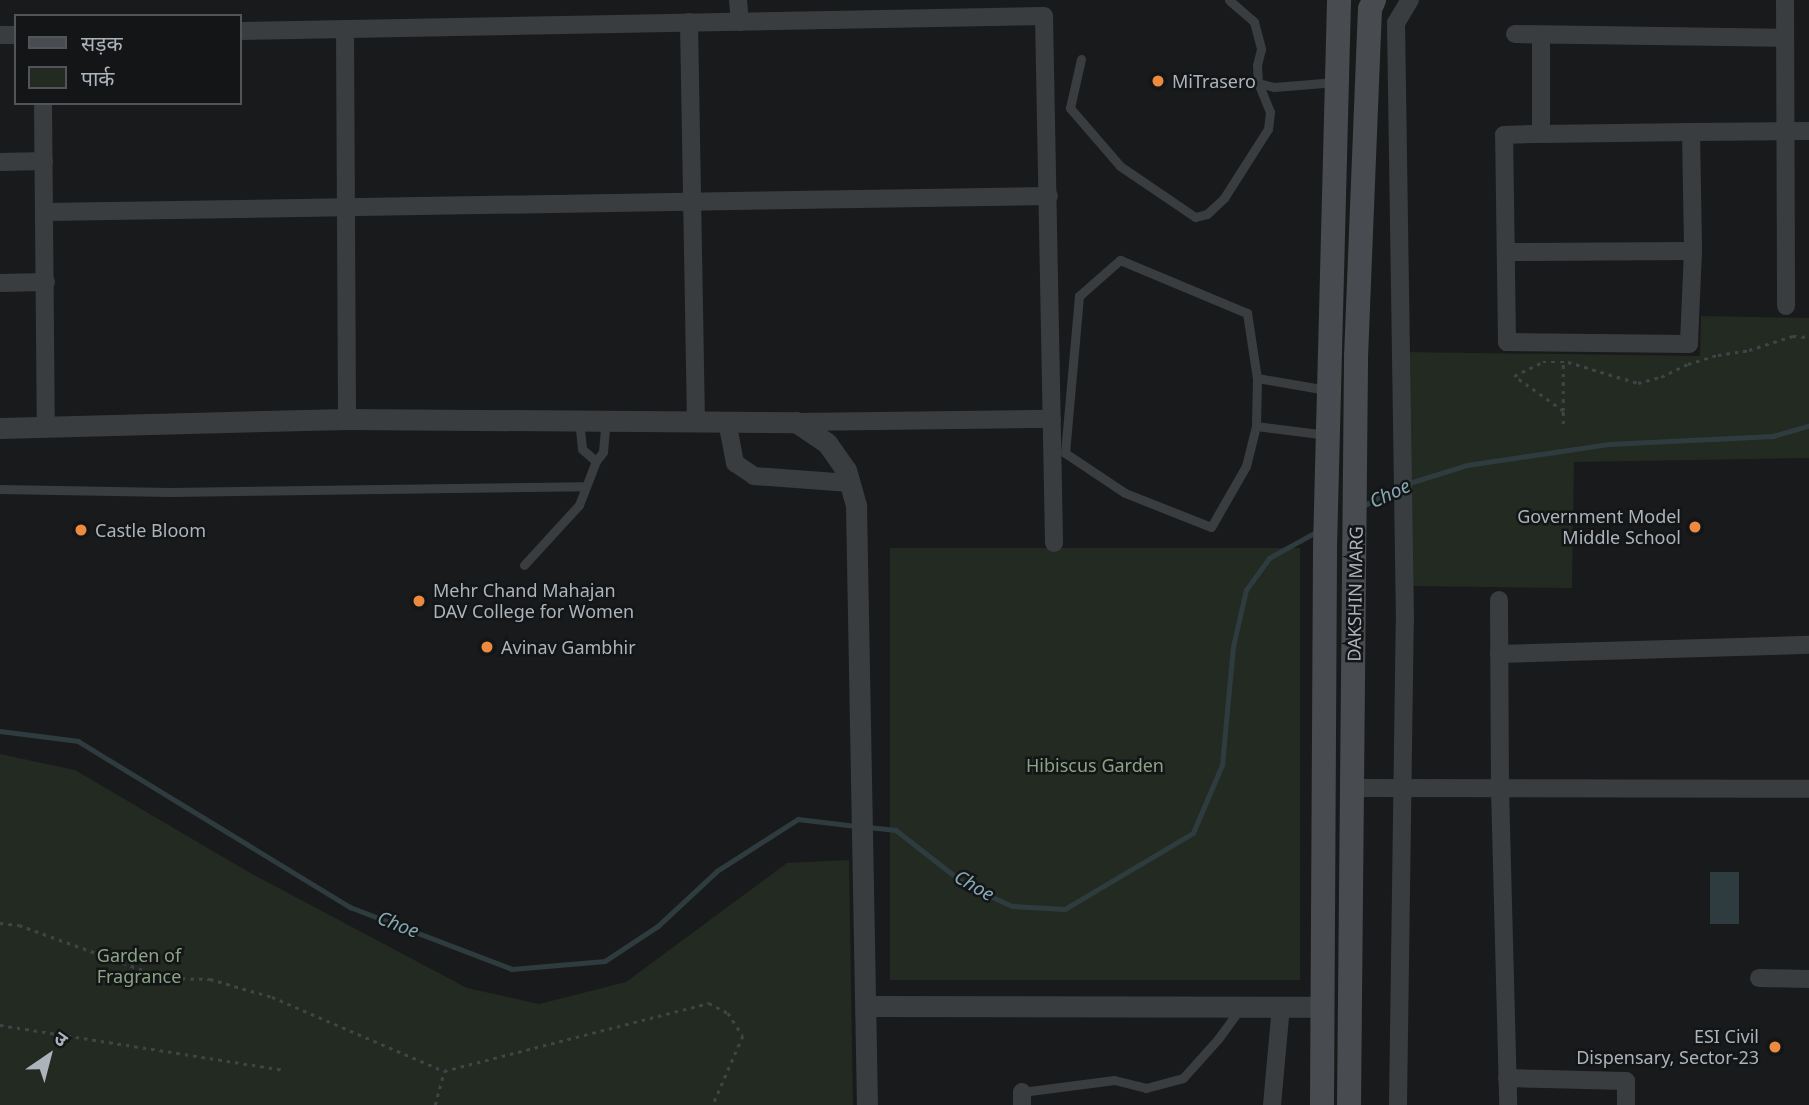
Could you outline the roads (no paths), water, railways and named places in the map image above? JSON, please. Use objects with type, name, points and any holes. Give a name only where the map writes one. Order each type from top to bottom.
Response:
[{"type":"main road","name":"DAKSHIN MARG","points":[[1322,1105],[1325,547],[1339,0]]},
{"type":"main road","name":"DAKSHIN MARG","points":[[1349,1105],[1360,225],[1370,9],[1374,0]]},
{"type":"street","points":[[738,0],[740,22]]},
{"type":"street","points":[[1398,1105],[1405,622],[1396,23],[1410,0]]},
{"type":"street","points":[[1785,0],[1786,306]]},
{"type":"street","points":[[242,31],[1044,16],[1054,543]]},
{"type":"street","points":[[689,22],[696,421]]},
{"type":"street","points":[[345,29],[347,419]]},
{"type":"street","points":[[1515,34],[1785,38]]},
{"type":"street","points":[[1541,35],[1541,134]]},
{"type":"street","points":[[43,105],[46,427]]},
{"type":"street","points":[[1691,132],[1693,251],[1689,344],[1507,342],[1504,135],[1691,132],[1809,131]]},
{"type":"street","points":[[0,162],[44,161]]},
{"type":"street","points":[[45,212],[1049,196]]},
{"type":"street","points":[[1506,252],[1693,251]]},
{"type":"street","points":[[0,283],[46,282]]},
{"type":"street","points":[[0,428],[347,419],[796,422],[1052,419]]},
{"type":"street","points":[[727,421],[735,463],[754,476],[850,483]]},
{"type":"street","points":[[796,422],[827,443],[846,470],[856,506],[867,1105]]},
{"type":"street","points":[[1499,600],[1500,789],[1508,1105]]},
{"type":"street","points":[[1499,654],[1809,645]]},
{"type":"street","points":[[1353,788],[1809,789]]},
{"type":"street","points":[[1759,978],[1809,979]]},
{"type":"street","points":[[866,1006],[1322,1007]]},
{"type":"street","points":[[1272,1105],[1281,1007]]},
{"type":"street","points":[[1507,1078],[1626,1081],[1626,1105]]},
{"type":"lane","points":[[1081,59],[1070,108],[1119,166],[1195,217],[1207,214],[1224,198],[1268,129],[1270,112],[1258,83],[1257,65],[1261,49],[1254,22],[1229,0]]},
{"type":"lane","points":[[1258,83],[1274,87],[1338,82]]},
{"type":"lane","points":[[1120,260],[1247,313],[1257,377],[1256,426],[1246,466],[1211,527],[1125,493],[1065,453],[1079,296],[1120,260]]},
{"type":"lane","points":[[1257,377],[1329,390]]},
{"type":"lane","points":[[579,420],[582,449],[596,461]]},
{"type":"lane","points":[[524,565],[579,505],[596,461],[603,452],[606,420]]},
{"type":"lane","points":[[1256,426],[1328,435]]},
{"type":"lane","points":[[0,489],[170,492],[585,486]]},
{"type":"lane","points":[[1022,1098],[1114,1080],[1146,1088],[1182,1078],[1218,1039],[1241,1007]]},
{"type":"waterway","name":"Choe","points":[[1406,484],[1467,465],[1609,444],[1773,436],[1809,426]]},
{"type":"waterway","name":"Choe","points":[[1363,506],[1398,487]]},
{"type":"waterway","name":"Choe","points":[[868,827],[896,830],[965,884],[1012,906],[1065,909],[1193,833],[1222,765],[1233,647],[1246,590],[1269,558],[1318,531]]},
{"type":"waterway","name":"Choe","points":[[0,731],[78,741],[350,907],[512,969],[605,961],[658,926],[717,871],[798,819],[856,826]]},
{"type":"place","name":"MiTrasero","points":[[1158,81]]},
{"type":"place","name":"Government Model Middle School","points":[[1695,527]]},
{"type":"place","name":"Castle Bloom","points":[[81,530]]},
{"type":"place","name":"Mehr Chand Mahajan DAV College for Women","points":[[419,601]]},
{"type":"place","name":"Avinav Gambhir","points":[[487,647]]},
{"type":"place","name":"ESI Civil Dispensary, Sector-23","points":[[1775,1047]]},
{"type":"park label","name":"Hibiscus Garden","points":[[1095,765]]},
{"type":"park label","name":"Garden of Fragrance","points":[[139,966]]}]
